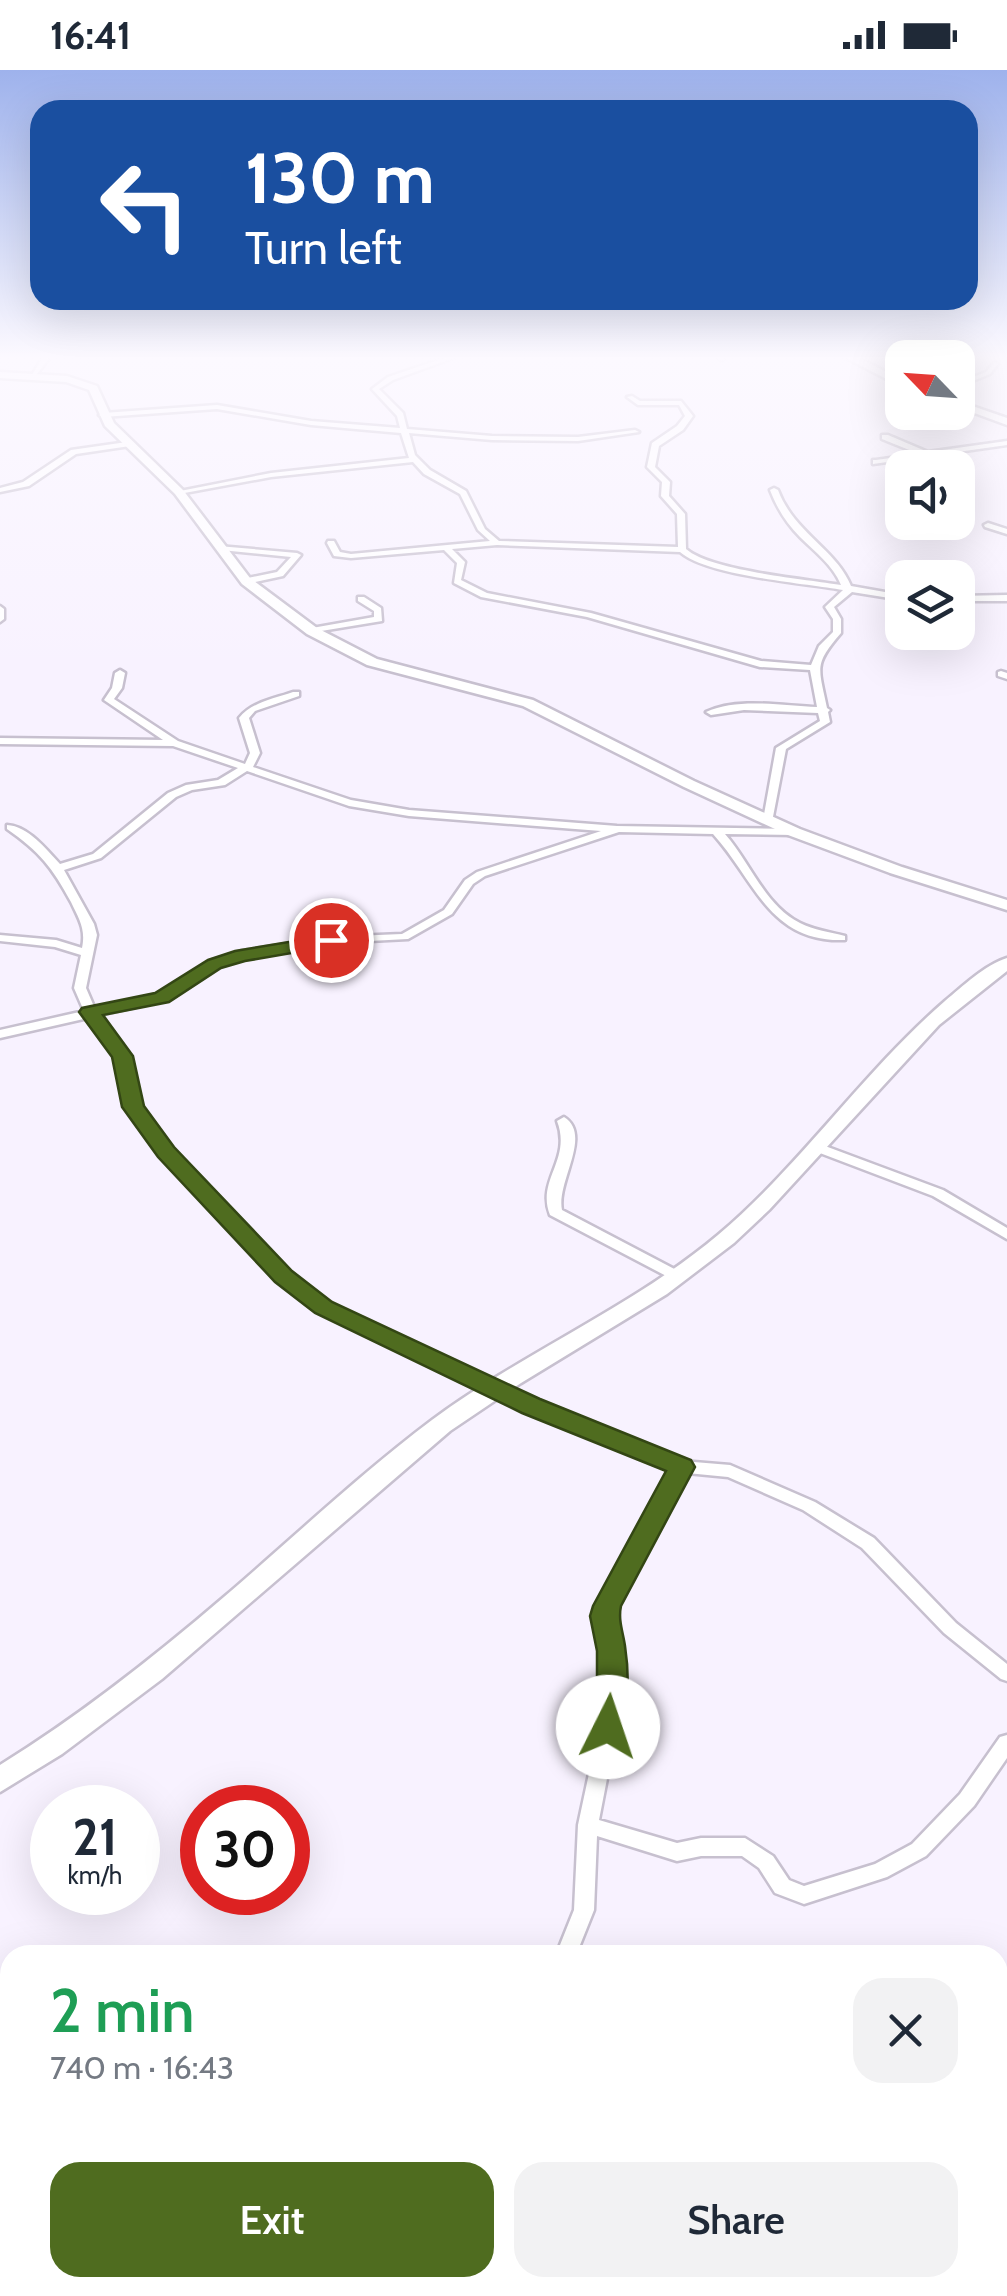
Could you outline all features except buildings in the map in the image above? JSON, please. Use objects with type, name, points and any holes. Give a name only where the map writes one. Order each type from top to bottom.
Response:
[{"type":"main road","points":[[145,461],[179,492],[246,581],[312,631],[372,662],[528,702],[688,784],[794,832],[1007,905]]},
{"type":"main road","points":[[0,1780],[84,1726],[200,1633],[443,1424],[677,1276],[728,1237],[909,1046],[1007,962]]},
{"type":"street","points":[[0,490],[31,482],[58,461]]},
{"type":"street","points":[[179,492],[271,475],[406,461]]},
{"type":"street","points":[[415,461],[464,493],[482,530],[497,543]]},
{"type":"street","points":[[651,461],[651,467],[666,482],[665,496],[681,514],[682,550]]},
{"type":"street","points":[[876,462],[884,461]]},
{"type":"street","points":[[774,490],[797,531],[836,569],[848,591]]},
{"type":"street","points":[[988,525],[1007,532]]},
{"type":"street","points":[[331,542],[337,554],[343,556],[497,543],[682,550],[691,558],[720,568],[885,595]]},
{"type":"street","points":[[445,546],[461,562],[456,580],[484,595],[588,615],[760,664],[814,668]]},
{"type":"street","points":[[221,548],[296,554],[280,574],[246,581]]},
{"type":"street","points":[[768,820],[780,748],[825,722],[814,668],[824,646],[837,633],[837,619],[828,608],[848,591]]},
{"type":"street","points":[[975,599],[1007,598]]},
{"type":"street","points":[[312,631],[379,619],[378,610],[361,599]]},
{"type":"street","points":[[0,608],[0,619]]},
{"type":"street","points":[[120,673],[117,688],[108,700],[174,743],[373,808],[617,829],[794,832]]},
{"type":"street","points":[[58,868],[96,856],[180,790],[221,783],[249,766],[256,753],[244,718],[252,710],[296,694]]},
{"type":"street","points":[[712,712],[744,707],[825,710]]},
{"type":"street","points":[[0,741],[174,743]]},
{"type":"street","points":[[11,827],[34,842],[58,868],[88,924],[92,935],[80,988],[90,1012],[123,1056],[133,1107],[166,1152],[284,1277],[324,1308],[496,1388],[682,1467],[730,1471],[764,1484],[868,1543],[950,1628],[1007,1674]]},
{"type":"street","points":[[0,1034],[162,997],[214,964],[242,956],[331,940],[404,937],[448,912],[469,882],[481,874],[617,829]]},
{"type":"street","points":[[716,832],[743,860],[753,885],[785,921],[812,934],[841,938]]},
{"type":"street","points":[[0,938],[56,944],[87,953]]},
{"type":"street","points":[[564,1122],[570,1133],[570,1147],[551,1202],[555,1212],[677,1276]]},
{"type":"street","points":[[817,1147],[938,1193],[1007,1234]]},
{"type":"street","points":[[570,1945],[584,1910],[588,1825],[608,1727],[611,1651],[604,1616],[682,1467]]},
{"type":"street","points":[[588,1825],[677,1852],[701,1847],[745,1847],[766,1862],[782,1887],[804,1894],[880,1871],[919,1850],[967,1800],[1007,1743]]},
{"type":"route","points":[[331,940],[214,964],[175,992],[90,1012],[123,1056],[133,1107],[166,1152],[284,1277],[324,1308],[531,1406],[682,1467],[604,1616],[611,1651],[608,1727]]}]
